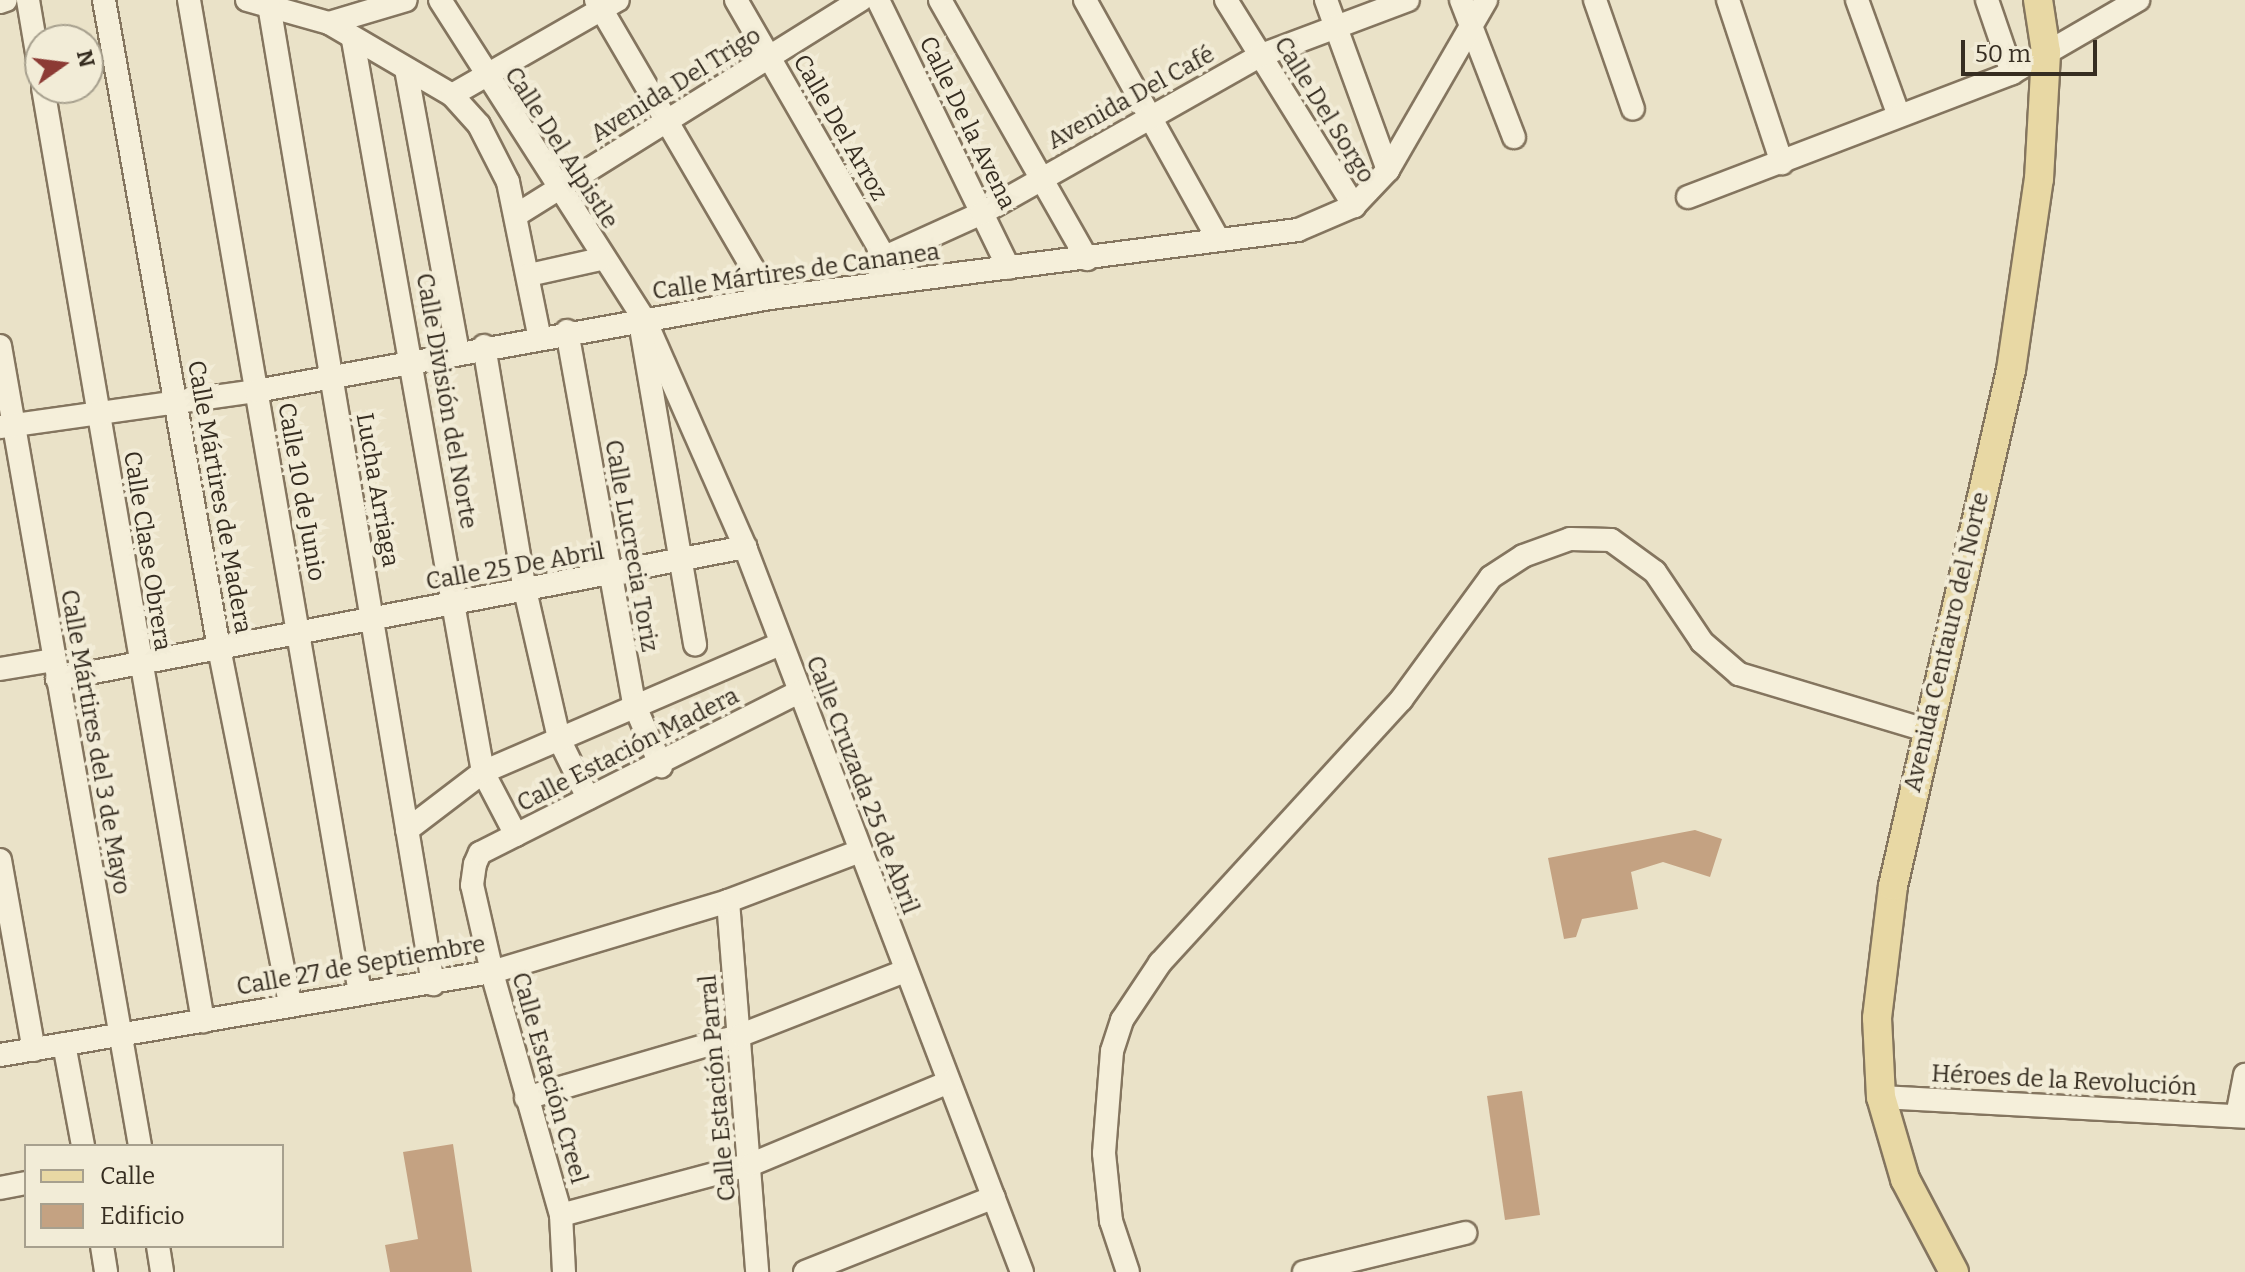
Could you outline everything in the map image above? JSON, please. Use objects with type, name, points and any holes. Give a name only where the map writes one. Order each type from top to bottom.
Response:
[{"type":"main road","name":"Avenida Centauro del Norte","points":[[1954,1272],[1905,1179],[1881,1097],[1877,1018],[1891,901],[1926,730],[2011,370],[2039,179],[2046,52],[2038,0]]},
{"type":"street","points":[[0,2],[6,0]]},
{"type":"street","points":[[28,0],[32,24]]},
{"type":"street","name":"Calle Mártires de Madera","points":[[104,0],[219,648],[290,1002]]},
{"type":"street","name":"Calle 10 de Junio","points":[[189,0],[360,993]]},
{"type":"street","points":[[329,23],[406,0]]},
{"type":"street","name":"Calle Del Alpistle","points":[[440,0],[486,78],[643,320]]},
{"type":"street","name":"Calle Del Arroz","points":[[736,0],[899,284]]},
{"type":"street","name":"Avenida Del Trigo","points":[[518,214],[861,0]]},
{"type":"street","name":"Calle De la Avena","points":[[878,0],[1009,268]]},
{"type":"street","points":[[940,0],[1087,259]]},
{"type":"street","points":[[1085,0],[1153,117],[1217,237]]},
{"type":"street","name":"Calle Del Sorgo","points":[[1226,0],[1354,206]]},
{"type":"street","points":[[1326,0],[1388,170]]},
{"type":"street","name":"Avenida Del Café","points":[[885,257],[982,213],[1259,56],[1408,0]]},
{"type":"street","points":[[1461,0],[1514,137]]},
{"type":"street","name":"Calle Mártires de Cananea","points":[[7,426],[256,391],[539,335],[770,298],[1087,259],[1217,237],[1298,230],[1354,206],[1388,170],[1486,0]]},
{"type":"street","points":[[1595,0],[1633,109]]},
{"type":"street","points":[[1728,0],[1782,163]]},
{"type":"street","points":[[1857,0],[1899,116]]},
{"type":"street","points":[[1987,0],[2012,73]]},
{"type":"street","points":[[1688,197],[2012,73],[2138,0]]},
{"type":"street","points":[[258,3],[329,23],[353,40],[452,95],[496,156],[518,214],[539,335]]},
{"type":"street","name":"Lucha Arriaga","points":[[258,3],[374,617],[433,984]]},
{"type":"street","points":[[452,95],[486,78],[605,3],[667,121],[770,298]]},
{"type":"street","name":"Calle División del Norte","points":[[353,40],[413,359],[483,772],[516,835]]},
{"type":"street","points":[[406,69],[458,352]]},
{"type":"street","name":"Calle Clase Obrera","points":[[46,104],[203,1021]]},
{"type":"street","points":[[529,275],[601,259]]},
{"type":"street","points":[[643,320],[695,645]]},
{"type":"street","name":"Calle Cruzada 25 de Abril","points":[[643,320],[745,547],[1022,1272]]},
{"type":"street","name":"Calle Lucrecia Toriz","points":[[567,331],[607,577],[634,704],[661,766]]},
{"type":"street","name":"Calle Mártires del 3 de Mayo","points":[[0,346],[7,426],[56,670],[140,1144]]},
{"type":"street","points":[[484,346],[525,590],[559,739],[588,798]]},
{"type":"street","points":[[1128,1272],[1111,1221],[1104,1153],[1112,1051],[1122,1020],[1160,963],[1401,700],[1491,577],[1523,556],[1570,539],[1611,540],[1655,572],[1702,642],[1739,674],[1926,730]]},
{"type":"street","name":"Calle 25 De Abril","points":[[0,669],[56,670],[139,662],[607,577],[745,547]]},
{"type":"street","points":[[407,830],[483,772],[634,704],[780,644]]},
{"type":"street","name":"Calle Estación Madera","points":[[480,853],[588,798],[661,766],[799,692]]},
{"type":"street","name":"Calle 27 de Septiembre","points":[[0,1055],[119,1032],[203,1021],[290,1002],[433,984],[492,972],[728,901],[860,851]]},
{"type":"street","name":"Calle Estación Creel","points":[[480,853],[472,885],[492,972],[561,1215],[564,1272]]},
{"type":"street","points":[[0,860],[34,1050]]},
{"type":"street","name":"Calle Estación Parral","points":[[728,901],[752,1164],[757,1272]]},
{"type":"street","points":[[526,1098],[741,1035],[905,971]]},
{"type":"street","points":[[64,1044],[83,1144]]},
{"type":"street","points":[[2241,1117],[2245,1075]]},
{"type":"street","points":[[561,1215],[752,1164],[949,1082]]},
{"type":"street","name":"Héroes de la Revolución","points":[[1881,1097],[2241,1117]]},
{"type":"street","points":[[0,1188],[24,1183]]},
{"type":"street","points":[[805,1272],[994,1197]]},
{"type":"street","points":[[1304,1272],[1465,1233]]},
{"type":"street","points":[[102,1248],[106,1272]]},
{"type":"street","points":[[158,1248],[162,1272]]},
{"type":"building","points":[[1695,830],[1722,839],[1710,877],[1663,862],[1631,872],[1638,909],[1582,919],[1576,937],[1564,939],[1548,858]]},
{"type":"building","points":[[1522,1091],[1540,1215],[1505,1220],[1487,1096]]},
{"type":"building","points":[[453,1144],[472,1272],[390,1272],[385,1245],[418,1239],[403,1152]]}]
